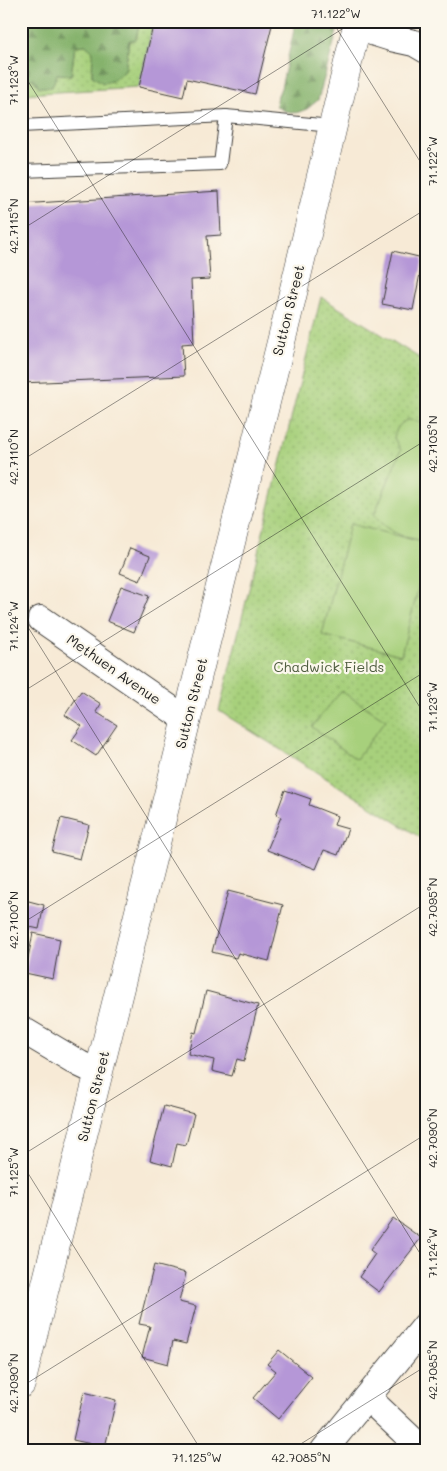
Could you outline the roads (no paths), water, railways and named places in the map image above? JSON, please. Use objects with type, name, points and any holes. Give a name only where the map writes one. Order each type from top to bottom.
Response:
[{"type":"highway","name":"Sutton Street","points":[[21,1384],[287,318],[357,24]]},
{"type":"street","points":[[357,24],[426,50]]},
{"type":"street","name":"Methuen Avenue","points":[[41,619],[187,720]]},
{"type":"street","points":[[21,1029],[99,1073]]},
{"type":"street","points":[[324,1450],[426,1325]]},
{"type":"street","points":[[368,1398],[423,1450]]},
{"type":"lane","points":[[21,171],[220,164],[226,116]]},
{"type":"lane","points":[[21,126],[226,116],[332,126]]},
{"type":"park label","name":"Chadwick Fields","points":[[329,666]]}]
